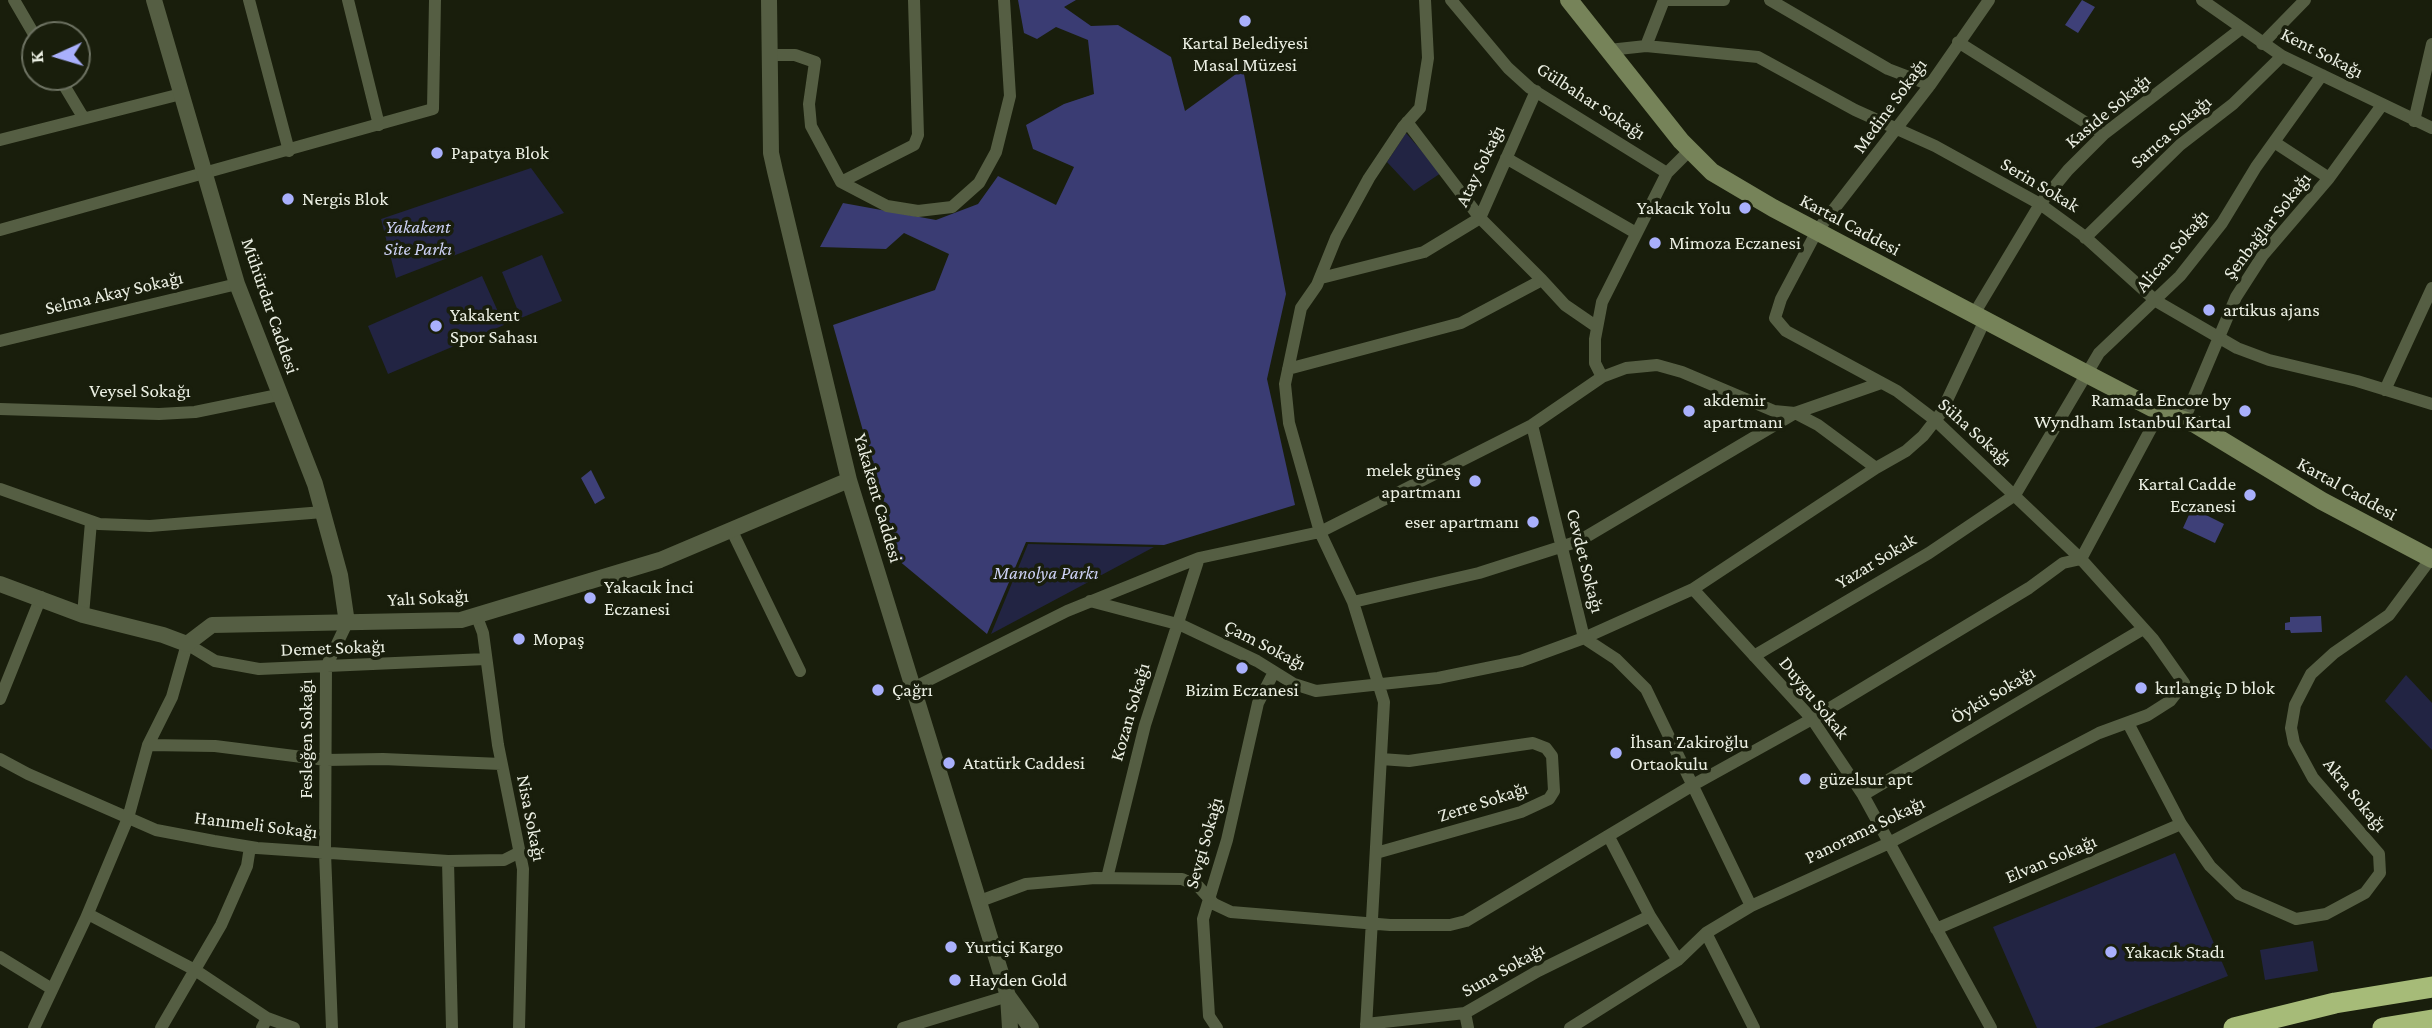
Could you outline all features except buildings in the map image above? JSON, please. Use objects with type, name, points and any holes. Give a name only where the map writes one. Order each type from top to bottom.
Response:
[{"type":"highway","points":[[2234,1028],[2335,1003],[2432,987]]},
{"type":"highway","points":[[2282,1028],[2432,997]]},
{"type":"highway","points":[[2383,1028],[2432,1020]]},
{"type":"main road","name":"Kartal Caddesi","points":[[1569,0],[1690,150],[1712,172],[1816,231],[2171,416],[2191,435],[2242,454],[2432,558]]},
{"type":"street","points":[[14,0],[26,21]]},
{"type":"street","name":"Mühürdar Caddesi","points":[[155,0],[237,284],[278,395],[307,460],[342,586],[347,623]]},
{"type":"street","points":[[249,0],[289,152]]},
{"type":"street","points":[[348,0],[379,125]]},
{"type":"street","points":[[0,230],[289,152],[433,109],[435,0]]},
{"type":"street","name":"Yakakent Caddesi","points":[[769,0],[771,153],[849,480],[1008,996]]},
{"type":"street","points":[[841,182],[914,145],[918,135],[914,0]]},
{"type":"street","points":[[771,55],[795,55],[815,62],[809,104],[811,126],[841,182],[887,206],[918,211],[952,207],[979,183],[996,152],[1010,96],[1004,0]]},
{"type":"street","points":[[1366,1026],[1384,702],[1381,684],[1353,602],[1320,532],[1289,424],[1285,384],[1301,308],[1321,278],[1336,238],[1370,178],[1407,122],[1420,108],[1428,58],[1425,0]]},
{"type":"street","name":"Gülbahar Sokağı","points":[[1451,0],[1508,68],[1536,91],[1667,173]]},
{"type":"street","points":[[1646,46],[1667,0],[1722,0]]},
{"type":"street","points":[[1770,0],[1888,69],[1930,85]]},
{"type":"street","name":"Medine Sokağı","points":[[1816,231],[1866,171],[1989,0]]},
{"type":"street","name":"Kent Sokağı","points":[[2202,0],[2282,56],[2432,128]]},
{"type":"street","points":[[2262,44],[2305,0]]},
{"type":"street","name":"Kaside Sokağı","points":[[1876,468],[1906,451],[1935,420],[1979,317],[2040,204],[2104,134],[2242,28]]},
{"type":"street","points":[[1958,42],[2104,134]]},
{"type":"street","points":[[2414,121],[2432,44]]},
{"type":"street","name":"Serin Sokak","points":[[1609,50],[1646,46],[1758,57],[1895,129],[1935,146],[2040,204],[2085,238],[2156,301],[2218,334],[2236,348],[2269,360],[2432,404]]},
{"type":"street","name":"Sarıca Sokağı","points":[[2085,238],[2180,145],[2233,104],[2282,56]]},
{"type":"street","name":"Alican Sokağı","points":[[2015,495],[2099,353],[2156,301],[2222,223],[2274,142],[2322,75]]},
{"type":"street","points":[[67,91],[83,117]]},
{"type":"street","name":"Atay Sokağı","points":[[1321,278],[1424,252],[1480,218],[1536,91]]},
{"type":"street","points":[[0,140],[181,94]]},
{"type":"street","name":"Şenbağlar Sokağı","points":[[2081,559],[2171,416],[2236,297],[2263,255],[2329,178],[2382,105]]},
{"type":"street","points":[[1407,122],[1480,218],[1565,305],[1597,327]]},
{"type":"street","points":[[2274,142],[2329,178]]},
{"type":"street","points":[[1602,377],[1595,363],[1597,327],[1602,302],[1667,173],[1690,150]]},
{"type":"street","points":[[1506,158],[1636,233]]},
{"type":"street","name":"Süha Sokağı","points":[[1816,231],[1774,318],[1786,331],[1881,383],[1935,420],[2081,559],[2143,629],[2184,682]]},
{"type":"street","points":[[1288,369],[1461,323],[1542,280]]},
{"type":"street","name":"Selma Akay Sokağı","points":[[0,341],[237,284]]},
{"type":"street","points":[[2385,390],[2432,288]]},
{"type":"street","points":[[913,688],[1090,601],[1199,558],[1320,532],[1532,425],[1602,377],[1626,368],[1657,365],[1725,388],[1774,411],[1795,413],[1818,425],[1876,468]]},
{"type":"street","points":[[1353,602],[1479,573],[1579,541],[1795,413],[1881,383]]},
{"type":"street","name":"Veysel Sokağı","points":[[0,409],[183,412],[278,395]]},
{"type":"street","name":"Cevdet Sokağı","points":[[1532,425],[1584,638],[1616,659],[1646,689],[1751,906]]},
{"type":"street","name":"Çam Sokağı","points":[[1090,601],[1176,624],[1294,684],[1316,691],[1438,678],[1521,661],[1584,638],[1693,589],[1876,468]]},
{"type":"street","name":"Yalı Sokağı","points":[[187,644],[212,625],[477,617],[660,560],[849,480]]},
{"type":"street","points":[[0,489],[91,522],[150,526],[323,512]]},
{"type":"street","name":"Yazar Sokak","points":[[1754,656],[1929,553],[2015,495]]},
{"type":"street","points":[[83,615],[91,522]]},
{"type":"street","points":[[730,529],[800,671]]},
{"type":"street","name":"Kozan Sokağı","points":[[1107,878],[1145,725],[1199,558]]},
{"type":"street","name":"Akra Sokağı","points":[[2128,723],[2180,824],[2210,866],[2239,894],[2297,919],[2326,914],[2365,893],[2381,873],[2379,854],[2313,778],[2294,743],[2291,728],[2295,705],[2311,674],[2334,653],[2389,615],[2432,558]]},
{"type":"street","points":[[980,901],[1026,884],[1107,878],[1182,879],[1198,886],[1208,898],[1231,912],[1372,923],[1450,925],[1466,921],[1692,785],[1812,719],[2028,588],[2063,563],[2081,559]]},
{"type":"street","points":[[0,583],[83,615],[163,635],[187,644],[172,697],[148,745],[128,818],[88,914],[34,1028]]},
{"type":"street","name":"Duygu Sokak","points":[[1693,589],[1812,719],[1863,795],[1887,844],[1990,1028]]},
{"type":"street","points":[[0,699],[41,597]]},
{"type":"street","name":"Nisa Sokağı","points":[[477,617],[523,869],[519,1028]]},
{"type":"street","name":"Fesleğen Sokağı","points":[[332,1028],[325,853],[326,667],[347,623]]},
{"type":"street","name":"Öykü Sokağı","points":[[1863,795],[2143,629]]},
{"type":"street","name":"Demet Sokağı","points":[[187,644],[200,654],[239,667],[326,667],[486,659]]},
{"type":"street","name":"Sevgi Sokağı","points":[[1217,1028],[1209,1016],[1203,919],[1227,840],[1258,703],[1275,672]]},
{"type":"street","name":"Panorama Sokağı","points":[[1570,1028],[1678,960],[1706,933],[1751,906],[1887,844],[2008,778],[2099,733],[2128,723],[2170,701],[2184,682]]},
{"type":"street","name":"Zerre Sokağı","points":[[1376,853],[1521,812],[1549,799],[1555,791],[1552,756],[1546,748],[1533,743],[1409,761],[1381,758]]},
{"type":"street","points":[[148,745],[215,746],[326,760],[383,759],[502,764]]},
{"type":"street","name":"Hanımeli Sokağı","points":[[0,760],[156,830],[250,847],[449,861],[504,860],[520,852]]},
{"type":"street","name":"Elvan Sokağı","points":[[1936,929],[2180,824]]},
{"type":"street","points":[[1609,837],[1650,916],[1678,960]]},
{"type":"street","points":[[161,1028],[221,925],[247,866],[250,847]]},
{"type":"street","points":[[449,861],[452,1028]]},
{"type":"street","points":[[88,914],[195,970],[265,1023],[294,1028]]},
{"type":"street","name":"Suna Sokağı","points":[[1366,1026],[1465,1013],[1538,971],[1650,916]]},
{"type":"street","points":[[1706,933],[1754,1028]]},
{"type":"street","points":[[0,957],[52,989]]},
{"type":"street","points":[[907,1027],[1008,996]]},
{"type":"street","points":[[1008,996],[1010,1028]]},
{"type":"street","points":[[1008,996],[1031,1028]]},
{"type":"street","points":[[1465,1013],[1468,1028]]},
{"type":"green space","points":[[1406,133],[1441,173],[1414,191],[1387,162]]},
{"type":"green space","name":"Yakakent Site Parkı","points":[[531,168],[564,213],[396,278],[381,219]]},
{"type":"green space","points":[[542,255],[562,301],[521,318],[502,272]]},
{"type":"green space","name":"Yakakent Spor Sahası","points":[[482,276],[504,325],[388,374],[368,326]]},
{"type":"green space","name":"Manolya Parkı","points":[[1028,544],[1154,547],[991,634]]},
{"type":"green space","points":[[2406,675],[2432,703],[2432,750],[2385,701]]},
{"type":"green space","name":"Yakacık Stadı","points":[[2175,853],[2228,976],[2094,1028],[2037,1028],[1993,927]]},
{"type":"green space","points":[[2313,941],[2318,971],[2265,980],[2260,950]]},
{"type":"shaded area","points":[[1018,0],[1076,0],[1064,7],[1091,26],[1118,25],[1171,57],[1185,111],[1243,69],[1286,294],[1267,379],[1295,505],[1164,545],[1026,542],[987,634],[892,555],[867,445],[833,325],[935,290],[949,254],[904,233],[886,249],[820,247],[843,203],[936,220],[978,204],[998,176],[1056,205],[1074,167],[1033,149],[1026,125],[1064,104],[1094,94],[1088,40],[1056,27],[1037,39],[1024,33]]},
{"type":"shaded area","points":[[2082,0],[2095,7],[2078,33],[2065,25]]},
{"type":"shaded area","points":[[591,470],[605,498],[595,504],[581,478]]},
{"type":"shaded area","points":[[2192,508],[2224,524],[2215,543],[2183,528]]},
{"type":"shaded area","points":[[2321,616],[2322,632],[2291,633],[2290,630],[2285,630],[2285,623],[2290,622],[2290,617]]},
{"type":"place","name":"Kartal Belediyesi Masal Müzesi","points":[[1245,21]]},
{"type":"place","name":"Papatya Blok","points":[[437,153]]},
{"type":"place","name":"Nergis Blok","points":[[288,199]]},
{"type":"place","name":"Yakacık Yolu","points":[[1745,208]]},
{"type":"place","name":"Mimoza Eczanesi","points":[[1655,243]]},
{"type":"place","name":"artikus ajans","points":[[2209,310]]},
{"type":"place","name":"Yakakent Spor Sahası","points":[[436,326]]},
{"type":"place","name":"akdemir apartmanı","points":[[1689,411]]},
{"type":"place","name":"Ramada Encore by Wyndham Istanbul Kartal","points":[[2245,411]]},
{"type":"place","name":"melek güneş apartmanı","points":[[1475,481]]},
{"type":"place","name":"Kartal Cadde Eczanesi","points":[[2250,495]]},
{"type":"place","name":"eser apartmanı","points":[[1533,522]]},
{"type":"place","name":"Yakacık İnci Eczanesi","points":[[590,598]]},
{"type":"place","name":"Mopaş","points":[[519,639]]},
{"type":"place","name":"Bizim Eczanesi","points":[[1242,668]]},
{"type":"place","name":"kırlangiç D blok","points":[[2141,688]]},
{"type":"place","name":"Çağrı","points":[[878,690]]},
{"type":"place","name":"İhsan Zakiroğlu Ortaokulu","points":[[1616,753]]},
{"type":"place","name":"Atatürk Caddesi","points":[[949,763]]},
{"type":"place","name":"güzelsur apt","points":[[1805,779]]},
{"type":"place","name":"Yurtiçi Kargo","points":[[951,947]]},
{"type":"place","name":"Yakacık Stadı","points":[[2111,952]]},
{"type":"place","name":"Hayden Gold","points":[[955,980]]}]
